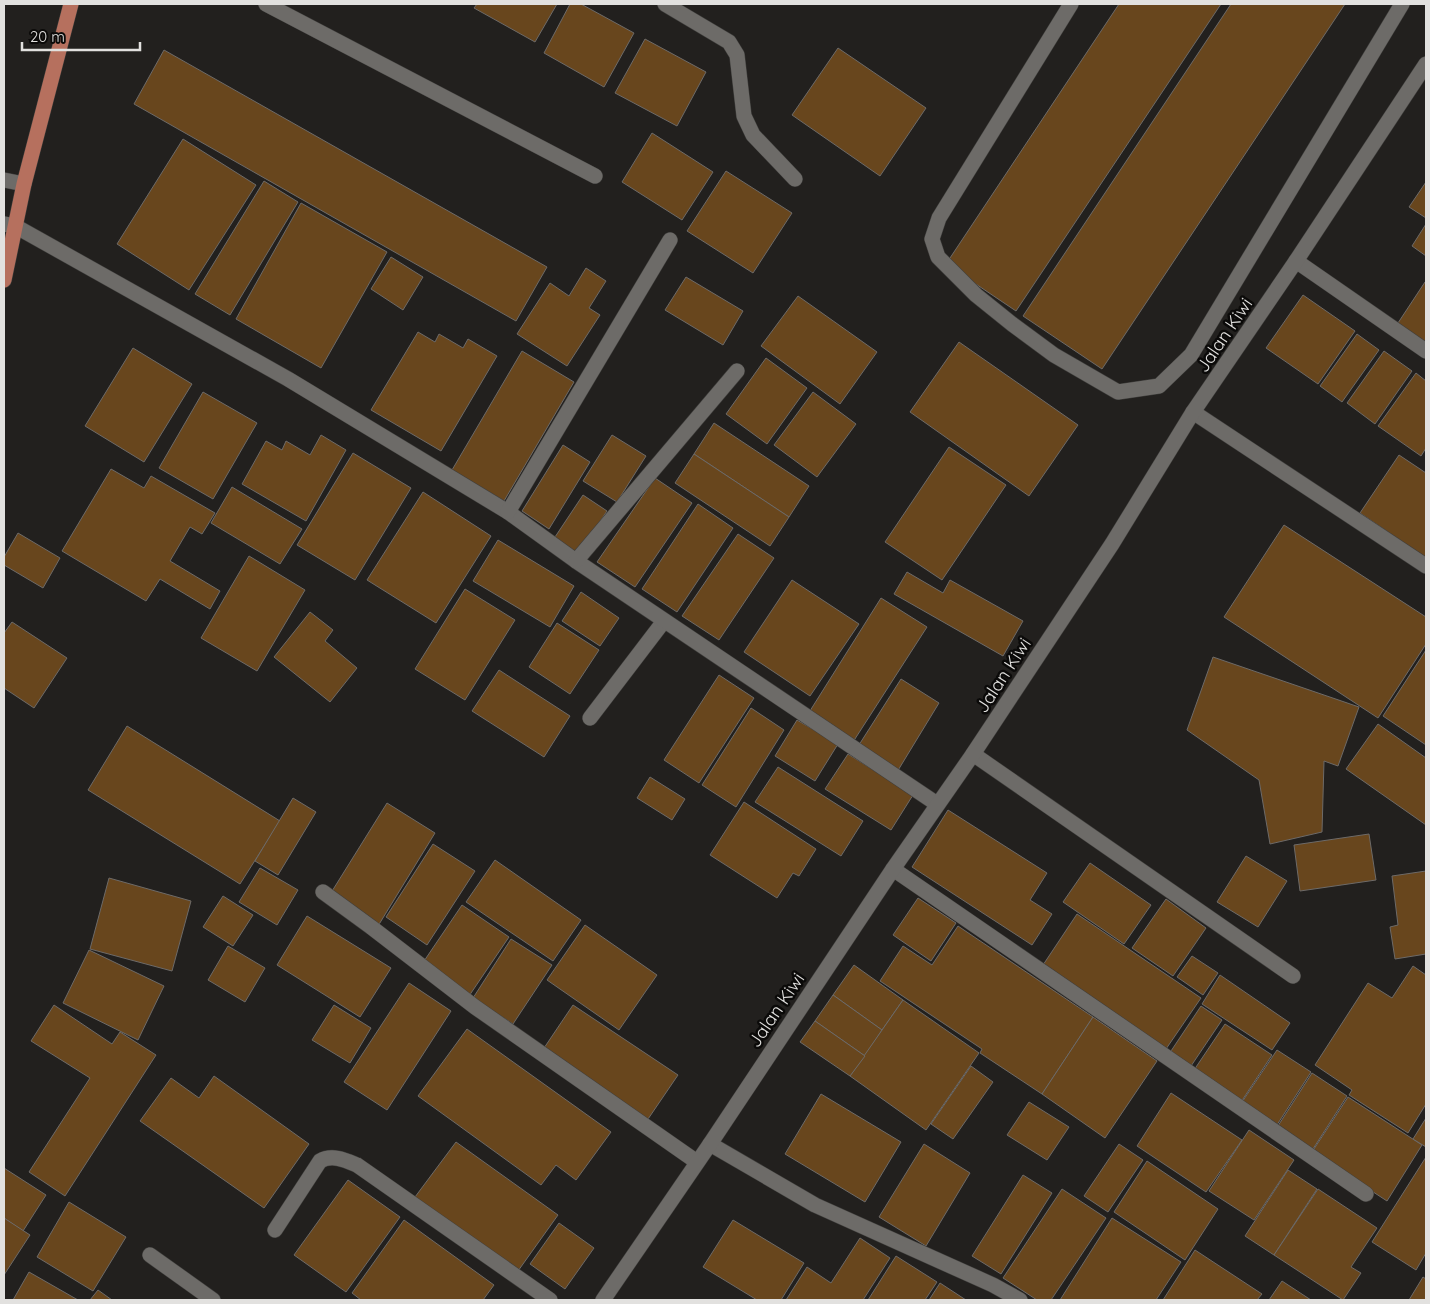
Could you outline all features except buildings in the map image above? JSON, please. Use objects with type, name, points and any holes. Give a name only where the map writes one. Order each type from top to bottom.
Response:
[{"type":"main road","points":[[4,280],[9,225],[24,184],[71,4]]},
{"type":"street","points":[[266,4],[595,176]]},
{"type":"street","points":[[665,4],[729,42],[737,55],[744,116],[753,135],[795,179]]},
{"type":"street","points":[[1071,4],[939,218],[932,239],[938,257],[984,301],[1054,355],[1118,392],[1159,386],[1191,355],[1402,4]]},
{"type":"street","name":"Jalan Kiwi","points":[[603,1300],[710,1144],[892,869],[974,754],[1112,544],[1193,412],[1425,68]]},
{"type":"street","points":[[4,180],[24,184]]},
{"type":"street","points":[[9,225],[288,379],[508,512],[664,621],[937,804]]},
{"type":"street","points":[[508,512],[670,240]]},
{"type":"street","points":[[1296,261],[1426,351]]},
{"type":"street","points":[[576,561],[737,372]]},
{"type":"street","points":[[1193,412],[1426,566]]},
{"type":"street","points":[[590,718],[664,621]]},
{"type":"street","points":[[974,754],[1293,976]]},
{"type":"street","points":[[892,869],[1366,1194]]},
{"type":"street","points":[[323,892],[474,1006],[697,1162]]},
{"type":"street","points":[[710,1144],[815,1205],[993,1285],[1020,1300]]},
{"type":"street","points":[[275,1230],[320,1161],[330,1157],[342,1159],[357,1164],[550,1300]]},
{"type":"street","points":[[150,1255],[213,1300]]}]
